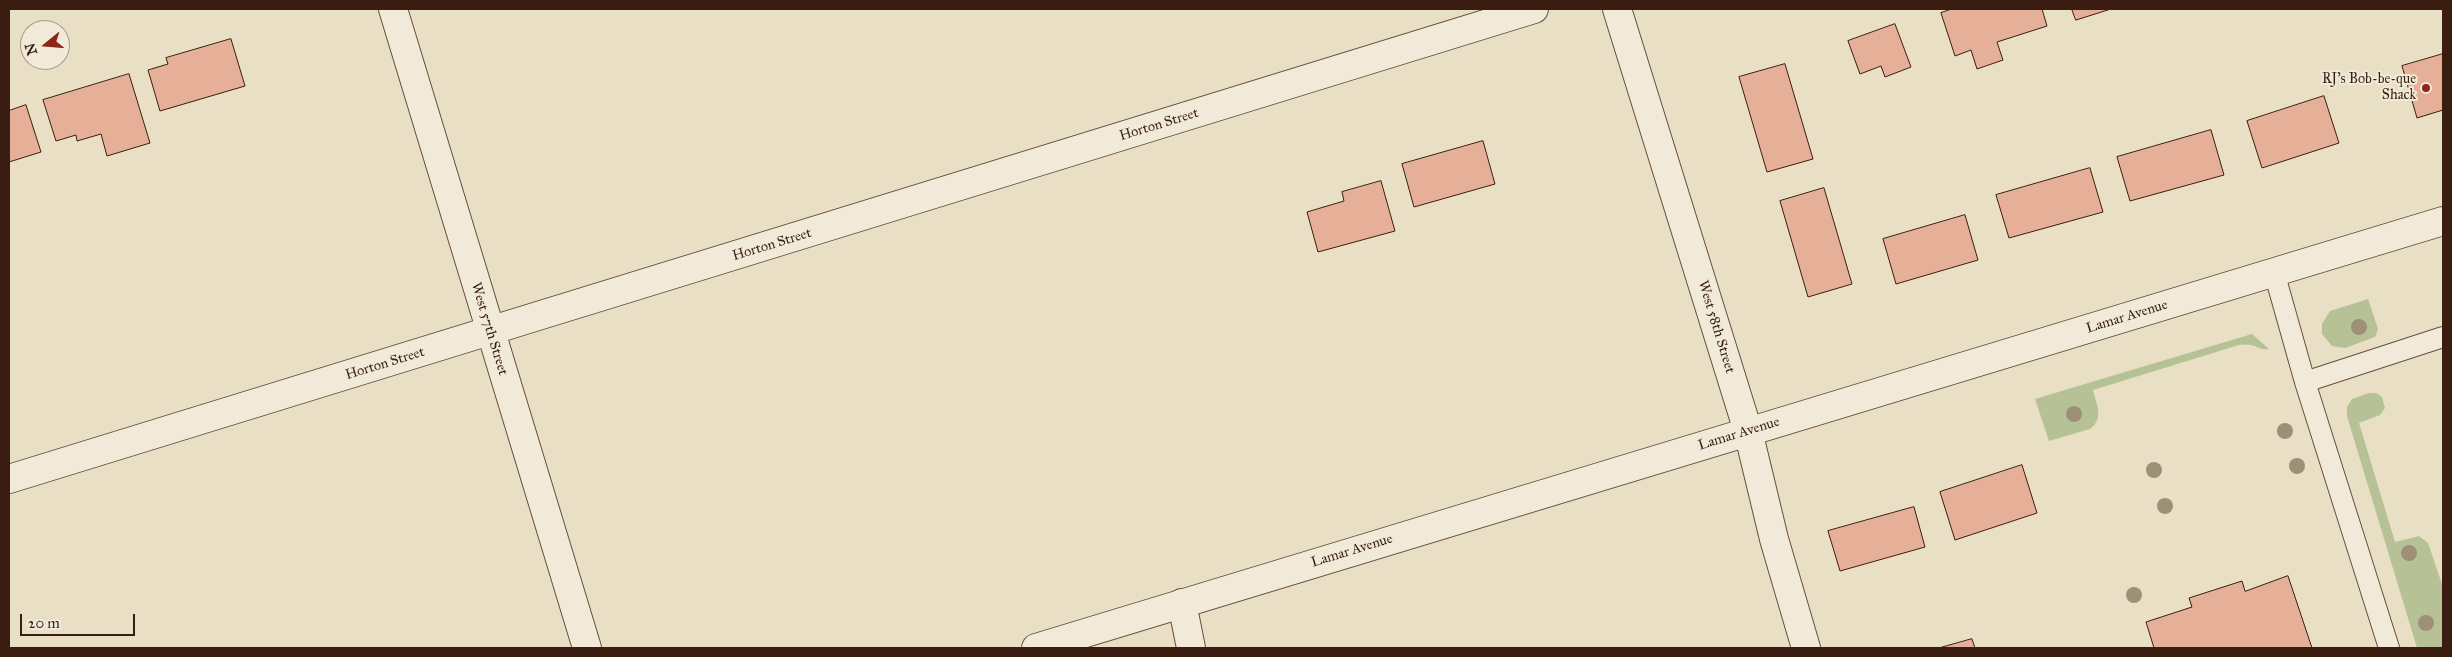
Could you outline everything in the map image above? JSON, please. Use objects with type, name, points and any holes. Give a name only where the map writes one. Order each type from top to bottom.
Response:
[{"type":"street","name":"West 57th Street","points":[[393,9],[587,648]]},
{"type":"street","name":"Horton Street","points":[[9,478],[490,332],[1534,9]]},
{"type":"street","name":"West 58th Street","points":[[1617,9],[1748,431],[1774,539],[1806,648]]},
{"type":"street","name":"Lamar Avenue","points":[[1036,648],[2443,221]]},
{"type":"street","points":[[1182,603],[1191,648]]},
{"type":"lane","points":[[2274,272],[2305,382],[2389,648]]},
{"type":"lane","points":[[2305,382],[2443,337]]},
{"type":"green space","points":[[2368,299],[2378,329],[2375,337],[2345,348],[2332,346],[2322,334],[2322,324],[2330,311]]},
{"type":"green space","points":[[2252,334],[2269,349],[2245,344],[2239,345],[2093,390],[2098,411],[2095,425],[2090,429],[2049,441],[2035,399]]},
{"type":"green space","points":[[2369,393],[2376,393],[2382,397],[2385,408],[2380,415],[2359,423],[2395,542],[2419,536],[2428,543],[2443,587],[2443,648],[2417,648],[2347,416],[2347,407],[2352,399]]},
{"type":"building","points":[[1952,9],[2042,9],[2047,26],[1997,42],[2003,60],[1977,69],[1971,50],[1955,56],[1941,13]]},
{"type":"building","points":[[2072,9],[2111,9],[2076,20]]},
{"type":"building","points":[[1895,24],[1911,67],[1885,77],[1881,66],[1860,74],[1848,41]]},
{"type":"building","points":[[231,39],[245,86],[160,111],[148,70],[168,64],[166,58]]},
{"type":"building","name":"RJ's Bob-be-que Shack","points":[[2443,54],[2443,110],[2417,118],[2402,66]]},
{"type":"building","points":[[1785,64],[1813,159],[1767,172],[1739,77]]},
{"type":"building","points":[[129,74],[150,143],[107,156],[101,134],[77,141],[76,135],[56,141],[43,100]]},
{"type":"building","points":[[2324,96],[2339,143],[2262,168],[2247,121]]},
{"type":"building","points":[[26,105],[41,152],[9,162],[9,111]]},
{"type":"building","points":[[2211,130],[2224,175],[2130,201],[2117,157]]},
{"type":"building","points":[[1483,141],[1495,184],[1414,207],[1402,164]]},
{"type":"building","points":[[2090,168],[2103,212],[2009,238],[1996,195]]},
{"type":"building","points":[[1381,181],[1395,231],[1318,252],[1307,212],[1344,201],[1342,192]]},
{"type":"building","points":[[1824,188],[1852,284],[1808,297],[1780,201]]},
{"type":"building","points":[[1965,215],[1978,260],[1896,284],[1883,239]]},
{"type":"building","points":[[2022,465],[2037,513],[1955,540],[1940,492]]},
{"type":"building","points":[[1914,507],[1925,547],[1840,571],[1828,531]]},
{"type":"building","points":[[2288,576],[2312,648],[2154,648],[2146,622],[2192,607],[2189,598],[2242,581],[2245,591]]},
{"type":"building","points":[[1972,639],[1975,648],[1939,648]]},
{"type":"place","name":"RJ's Bob-be-que Shack","points":[[2426,88]]}]
